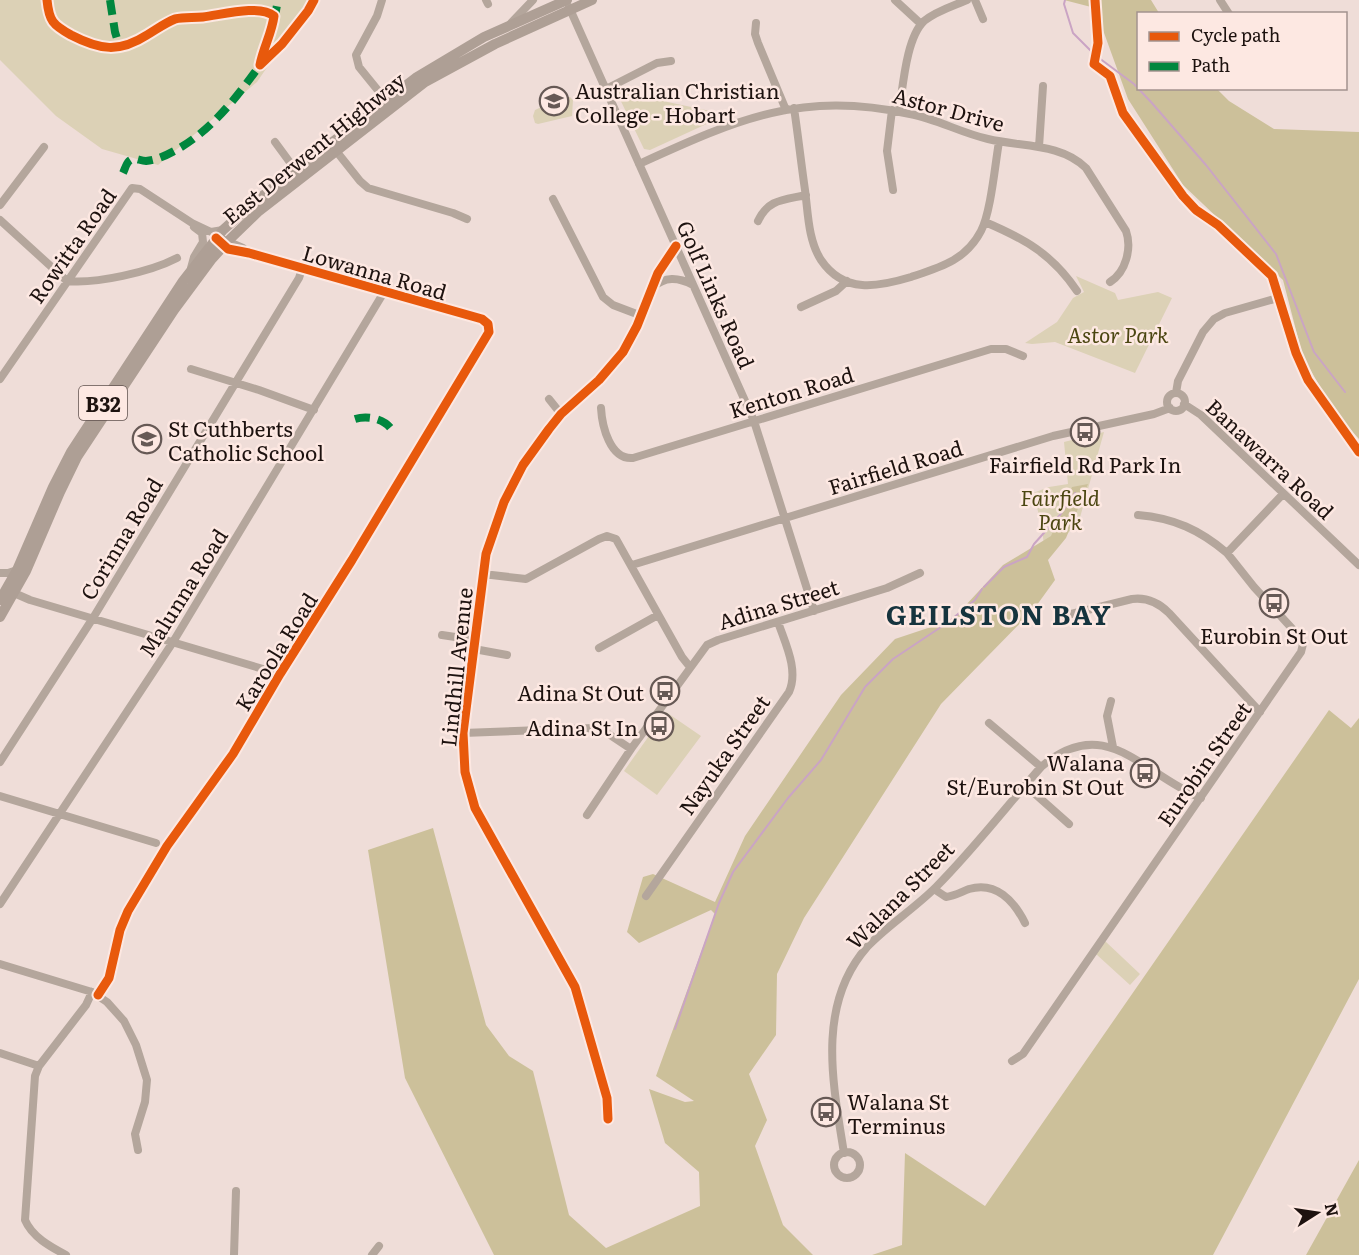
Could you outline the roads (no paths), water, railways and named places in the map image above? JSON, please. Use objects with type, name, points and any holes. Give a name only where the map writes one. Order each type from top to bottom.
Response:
[{"type":"main road","name":"East Derwent Highway","points":[[0,597],[17,570],[53,487],[71,452],[190,271],[223,239],[299,174],[389,103],[417,77],[458,51],[506,28],[567,3],[592,0]]},
{"type":"main road","name":"East Derwent Highway","points":[[389,103],[458,62],[567,3]]},
{"type":"main road","name":"East Derwent Highway","points":[[0,616],[14,593],[77,457],[223,239]]},
{"type":"street","points":[[382,0],[377,16],[356,56],[359,67],[389,103]]},
{"type":"street","points":[[506,28],[533,0]]},
{"type":"street","points":[[895,0],[921,24]]},
{"type":"street","points":[[893,190],[887,151],[912,40],[921,24],[936,14],[967,0]]},
{"type":"street","points":[[975,0],[983,19]]},
{"type":"street","points":[[1095,0],[1097,24]]},
{"type":"street","name":"Golf Links Road","points":[[567,3],[754,421],[814,611]]},
{"type":"street","points":[[756,23],[755,34],[758,43],[790,109],[812,239],[820,257],[831,271],[847,281],[880,286],[945,266],[961,256],[985,222],[999,142]]},
{"type":"street","points":[[606,89],[657,63],[671,62]]},
{"type":"street","points":[[1039,147],[1043,86]]},
{"type":"street","name":"Astor Drive","points":[[639,164],[714,130],[757,116],[790,109],[848,105],[896,111],[933,120],[999,142],[1062,152],[1079,161],[1086,168],[1126,231],[1128,252],[1119,273],[1110,282]]},
{"type":"street","points":[[275,142],[299,174]]},
{"type":"street","points":[[0,205],[44,147]]},
{"type":"street","points":[[333,147],[368,188],[467,219]]},
{"type":"street","name":"Rowitta Road","points":[[0,379],[132,188],[140,189],[192,223],[223,239]]},
{"type":"street","points":[[758,221],[763,211],[771,204],[806,195]]},
{"type":"street","points":[[553,199],[603,297],[613,305],[642,316]]},
{"type":"street","points":[[0,220],[67,281],[88,281],[143,271],[177,258]]},
{"type":"street","points":[[985,222],[1017,236],[1040,250],[1064,273],[1077,291]]},
{"type":"street","points":[[190,271],[194,257],[203,242],[202,233],[192,223]]},
{"type":"street","points":[[1218,225],[1269,272],[1275,282],[1296,353],[1308,380],[1359,452]]},
{"type":"street","name":"Lowanna Road","points":[[223,239],[249,253],[482,319],[489,327]]},
{"type":"street","name":"Lindhill Avenue","points":[[608,1119],[607,1098],[575,987],[475,808],[465,772],[463,733],[483,574],[490,538],[513,483],[523,465],[561,414],[611,367],[631,338],[658,273],[676,246]]},
{"type":"street","name":"Corinna Road","points":[[0,762],[93,618],[299,278],[302,269]]},
{"type":"street","points":[[651,290],[659,282],[671,279],[685,280],[694,286]]},
{"type":"street","points":[[801,307],[836,291],[847,281]]},
{"type":"street","name":"Malunna Road","points":[[0,904],[173,642],[384,292]]},
{"type":"street","points":[[1176,393],[1178,381],[1203,332],[1214,319],[1225,313],[1278,298]]},
{"type":"street","name":"Karoola Road","points":[[66,1255],[48,1245],[31,1230],[25,1220],[34,1088],[39,1066],[109,978],[124,918],[167,846],[233,754],[487,337],[489,327]]},
{"type":"street","name":"Kenton Road","points":[[601,408],[603,426],[615,451],[621,457],[628,458],[991,349],[1005,349],[1023,356]]},
{"type":"street","points":[[191,369],[314,410]]},
{"type":"street","points":[[1176,393],[1183,396],[1184,404],[1177,410],[1170,408],[1167,403],[1168,397],[1176,393]]},
{"type":"street","points":[[549,399],[561,414]]},
{"type":"street","name":"Banawarra Road","points":[[1184,404],[1201,415],[1359,565]]},
{"type":"street","name":"Fairfield Road","points":[[632,565],[1053,436],[1154,414],[1170,408]]},
{"type":"street","points":[[1138,515],[1185,524],[1203,534],[1227,553],[1283,494]]},
{"type":"street","points":[[483,574],[526,579],[599,538],[607,536],[616,539],[682,657],[690,667]]},
{"type":"street","name":"Eurobin Street","points":[[1012,1061],[1023,1054],[1301,652],[1303,644],[1298,635],[1254,587],[1227,553]]},
{"type":"street","points":[[0,573],[17,570]]},
{"type":"street","name":"Adina Street","points":[[587,815],[690,667],[711,643],[887,588],[920,573]]},
{"type":"street","points":[[14,593],[30,600],[280,674]]},
{"type":"street","points":[[1063,616],[1132,599],[1144,599],[1156,604],[1169,613],[1260,712]]},
{"type":"street","points":[[599,648],[658,615]]},
{"type":"street","name":"Nayuka Street","points":[[646,896],[791,687],[792,668],[778,622]]},
{"type":"street","name":"Lindhill Avenue","points":[[442,635],[475,640]]},
{"type":"street","name":"Lindhill Avenue","points":[[474,649],[507,655]]},
{"type":"street","points":[[1111,702],[1107,716],[1113,747]]},
{"type":"street","points":[[989,723],[1041,767]]},
{"type":"street","points":[[463,733],[594,728],[604,731],[632,749]]},
{"type":"street","name":"Walana Street","points":[[843,1152],[835,1098],[832,1048],[834,1016],[841,991],[856,962],[868,946],[934,889],[1041,767],[1052,758],[1070,749],[1090,745],[1113,747],[1127,753],[1185,791],[1201,798]]},
{"type":"street","points":[[1025,785],[1069,824]]},
{"type":"street","points":[[0,796],[156,843]]},
{"type":"street","points":[[934,889],[946,897],[972,888],[987,888],[996,891],[1013,902],[1025,923]]},
{"type":"street","points":[[0,964],[95,993],[116,1011],[131,1032],[145,1072],[146,1094],[135,1134],[138,1150]]},
{"type":"street","points":[[0,1053],[39,1066]]},
{"type":"street","points":[[234,1255],[236,1191]]},
{"type":"street","points":[[372,1255],[379,1246]]},
{"type":"waterway","points":[[1065,0],[1064,4],[1073,33],[1095,55],[1137,87]]},
{"type":"waterway","points":[[1140,90],[1206,165],[1276,254],[1314,352],[1345,392]]},
{"type":"waterway","points":[[984,587],[1004,567],[1027,557],[1034,544],[1060,515],[1075,493]]},
{"type":"waterway","points":[[675,1029],[719,903],[733,872],[788,798],[821,760],[865,687],[893,659],[947,623],[975,600],[982,589]]},
{"type":"place","name":"Australian Christian College - Hobart","points":[[554,101]]},
{"type":"place","name":"Fairfield Rd Park In","points":[[1085,432]]},
{"type":"place","name":"St Cuthberts Catholic School","points":[[147,439]]},
{"type":"place","name":"Eurobin St Out","points":[[1274,603]]},
{"type":"place","name":"Adina St Out","points":[[665,691]]},
{"type":"place","name":"Adina St In","points":[[659,726]]},
{"type":"place","name":"Walana St/Eurobin St Out","points":[[1145,773]]},
{"type":"place","name":"Walana St Terminus","points":[[826,1112]]},
{"type":"district","name":"GEILSTON BAY","points":[[999,613]]},
{"type":"park label","name":"Astor Park","points":[[1118,333]]},
{"type":"park label","name":"Fairfield Park","points":[[1060,508]]}]
